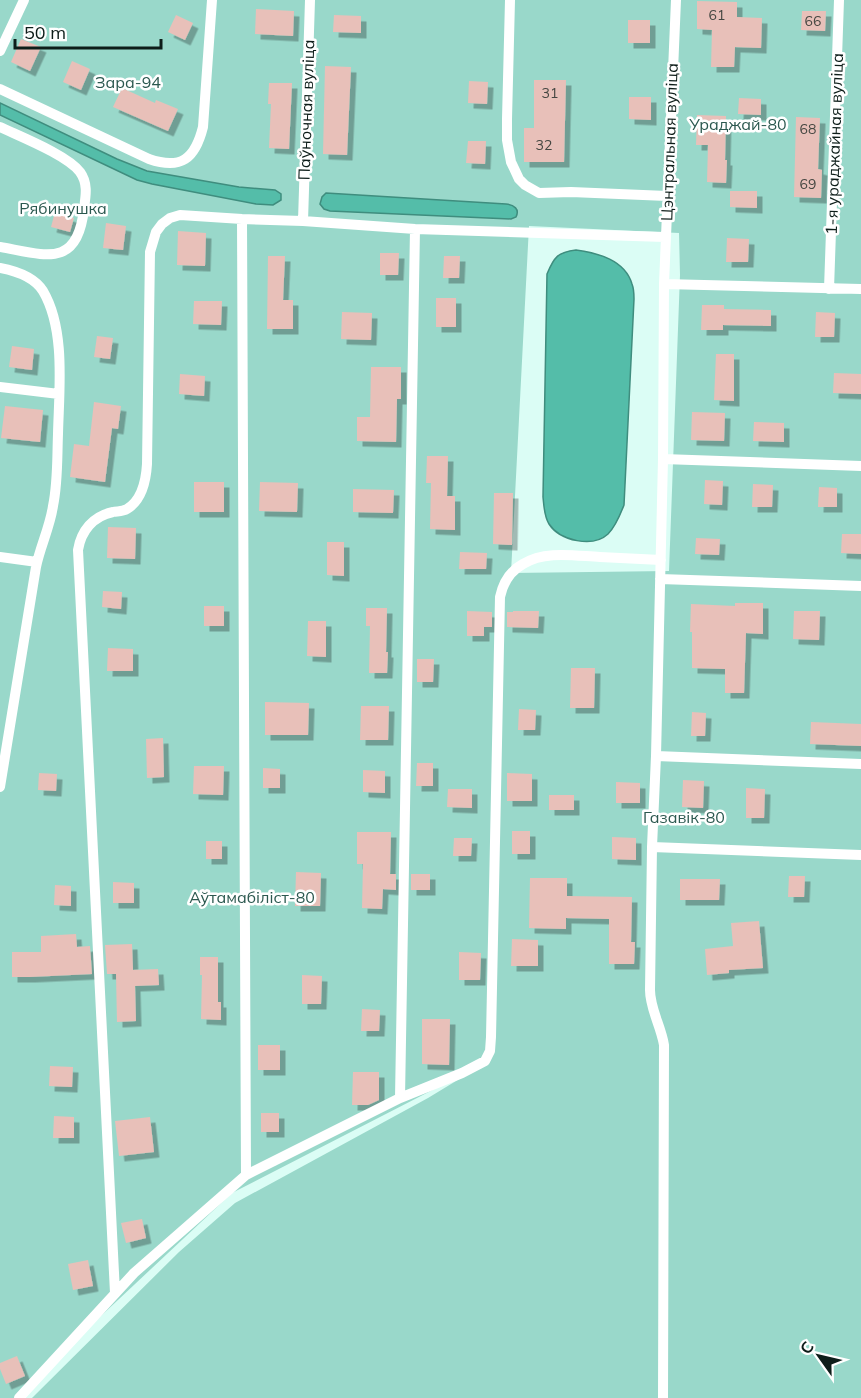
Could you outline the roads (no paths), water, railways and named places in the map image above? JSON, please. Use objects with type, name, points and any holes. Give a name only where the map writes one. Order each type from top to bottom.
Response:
[{"type":"lane","points":[[0,51],[24,0]]},
{"type":"lane","points":[[0,89],[148,159],[167,164],[177,163],[194,150],[200,140],[203,127],[212,0]]},
{"type":"lane","name":"Паўночная вуліца","points":[[303,221],[310,0]]},
{"type":"lane","points":[[510,0],[507,140],[511,162],[519,179],[539,193],[667,196]]},
{"type":"lane","name":"Цэнтральная вуліца","points":[[663,1398],[664,1045],[650,996],[663,459],[664,285],[676,0]]},
{"type":"lane","name":"1-я ураджайная вуліца","points":[[829,289],[839,0]]},
{"type":"lane","points":[[0,127],[76,167],[84,178],[86,191],[81,230],[70,247],[53,255],[44,255],[0,247]]},
{"type":"lane","points":[[115,1293],[78,550],[82,535],[93,520],[102,515],[127,509],[140,495],[144,486],[147,464],[150,252],[156,232],[170,218],[180,215],[415,229],[666,237]]},
{"type":"lane","points":[[242,219],[246,1174]]},
{"type":"lane","points":[[400,1098],[415,229]]},
{"type":"lane","points":[[0,268],[20,273],[41,288],[53,315],[59,354],[55,492],[50,521],[38,562],[4,736],[0,787]]},
{"type":"lane","points":[[664,285],[861,290]]},
{"type":"lane","points":[[0,387],[59,394]]},
{"type":"lane","points":[[663,459],[861,466]]},
{"type":"lane","points":[[19,1398],[134,1273],[246,1174],[400,1098],[462,1073],[485,1061],[490,1051],[491,1037],[502,588],[514,571],[534,558],[562,555],[661,560]]},
{"type":"lane","points":[[0,557],[38,562]]},
{"type":"lane","points":[[660,579],[861,586]]},
{"type":"lane","points":[[656,756],[861,764]]},
{"type":"lane","points":[[652,847],[861,855]]},
{"type":"park label","name":"Зара-94","points":[[128,82]]},
{"type":"park label","name":"Ураджай-80","points":[[738,124]]},
{"type":"park label","name":"Рябинушка","points":[[63,208]]},
{"type":"park label","name":"Газавік-80","points":[[684,817]]},
{"type":"park label","name":"Аўтамабіліст-80","points":[[252,897]]}]
